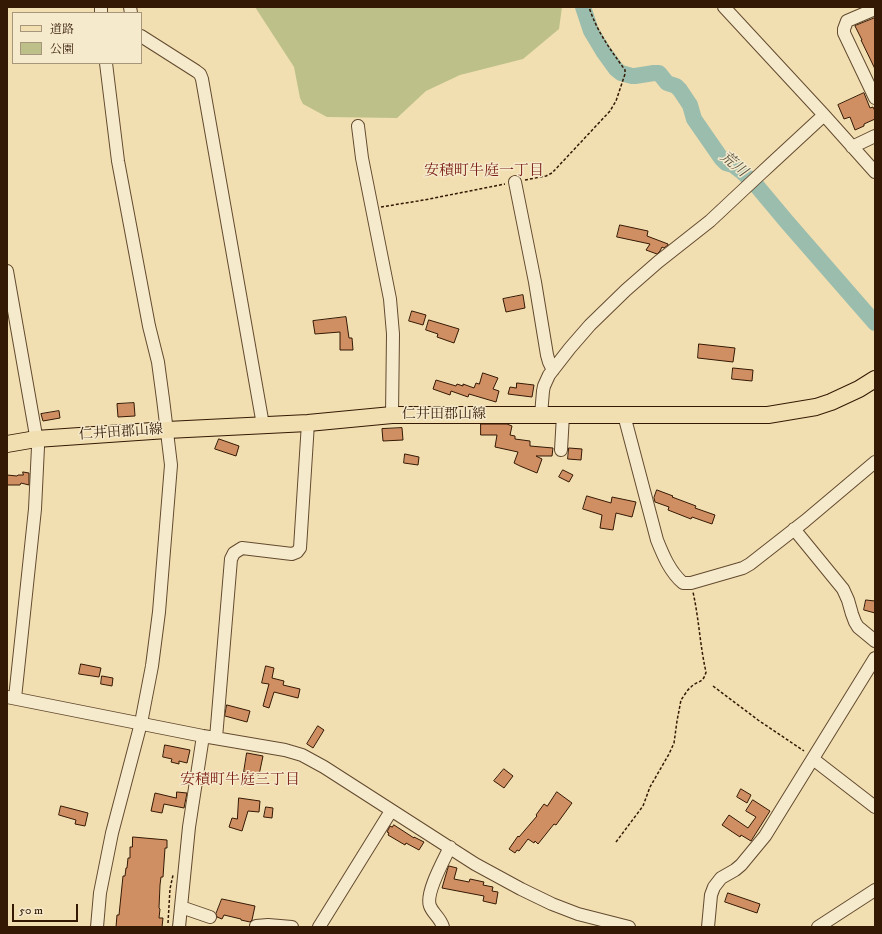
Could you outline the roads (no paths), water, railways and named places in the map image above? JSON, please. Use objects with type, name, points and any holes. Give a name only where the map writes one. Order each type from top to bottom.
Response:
[{"type":"main road","name":"仁井田郡山線","points":[[7,444],[36,439],[167,430],[263,426],[392,416],[768,415],[816,407],[831,402],[875,379]]},
{"type":"street","points":[[724,7],[875,172]]},
{"type":"street","points":[[875,9],[847,21],[844,29],[844,33],[875,98]]},
{"type":"street","points":[[142,37],[196,70],[202,79],[263,426]]},
{"type":"street","points":[[97,927],[100,893],[112,833],[141,723],[152,666],[159,612],[171,465],[158,362],[149,326],[118,161],[106,64]]},
{"type":"street","points":[[541,415],[544,386],[553,370],[590,326],[626,290],[658,262],[710,221],[824,115]]},
{"type":"street","points":[[358,126],[362,158],[393,320],[392,416]]},
{"type":"street","points":[[852,147],[875,136]]},
{"type":"street","points":[[515,182],[535,282],[547,355],[553,370]]},
{"type":"street","points":[[7,271],[38,447],[35,509],[11,697],[202,736],[285,750],[302,755],[324,767],[475,864],[521,889],[552,904],[578,914],[629,927]]},
{"type":"street","points":[[561,450],[563,415]]},
{"type":"street","points":[[624,415],[662,554],[672,571],[681,581],[685,583],[691,583],[743,568],[750,564],[875,462]]},
{"type":"street","points":[[216,738],[231,559],[234,552],[242,548],[292,554],[297,552],[300,548],[308,423]]},
{"type":"street","points":[[794,529],[843,588],[858,627],[875,641]]},
{"type":"street","points":[[708,927],[711,895],[714,887],[721,878],[741,865],[765,836],[875,658]]},
{"type":"street","points":[[179,927],[189,827],[202,736]]},
{"type":"street","points":[[813,759],[875,807]]},
{"type":"street","points":[[320,927],[391,811]]},
{"type":"street","points":[[442,927],[440,920],[430,905],[429,898],[432,885],[450,847]]},
{"type":"street","points":[[818,927],[875,890]]},
{"type":"street","points":[[181,907],[210,917]]},
{"type":"street","points":[[256,926],[272,925],[292,927]]},
{"type":"waterway","name":"荒川","points":[[583,7],[591,31],[616,69],[621,73],[632,76],[659,73],[667,83],[676,86],[690,105],[694,119],[721,158],[726,163],[733,165],[741,171],[756,185],[875,323]]},
{"type":"district","name":"安積町牛庭一丁目","points":[[484,172]]},
{"type":"district","name":"安積町牛庭三丁目","points":[[240,781]]}]
